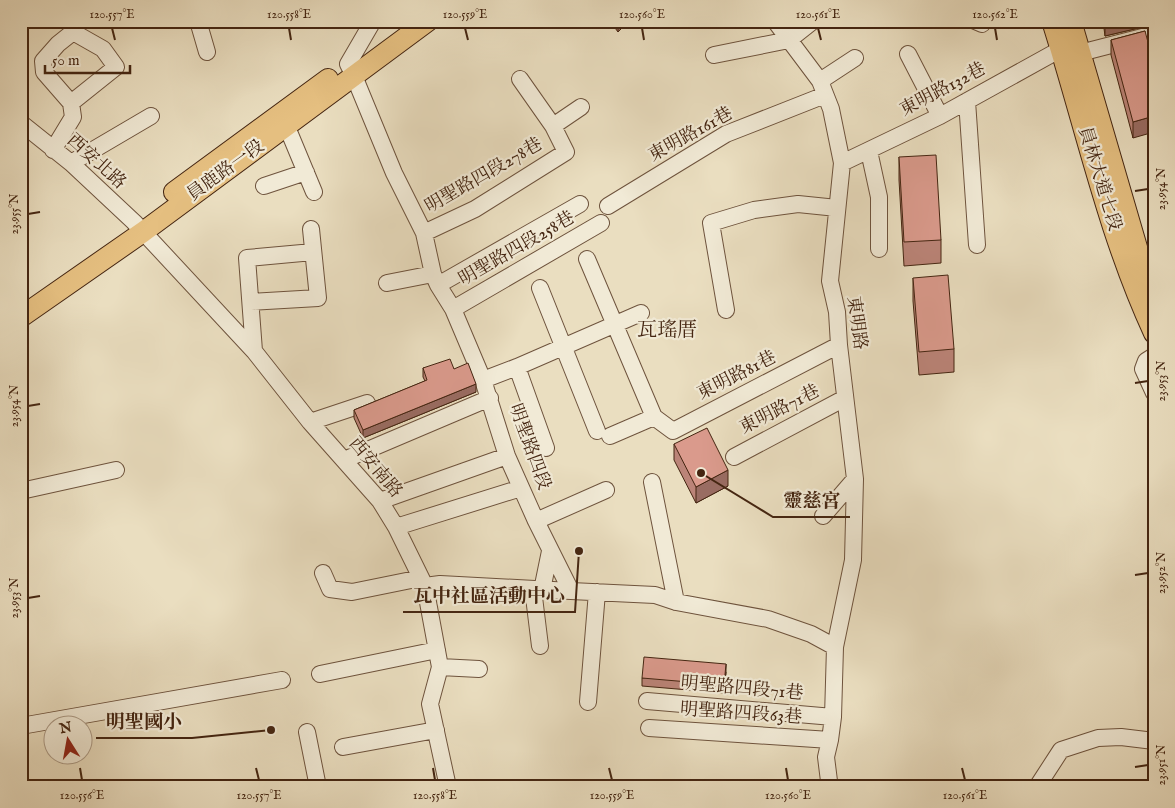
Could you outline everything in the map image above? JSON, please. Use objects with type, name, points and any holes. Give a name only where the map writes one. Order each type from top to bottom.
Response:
[{"type":"main road","name":"員鹿路一段","points":[[21,302],[138,227],[287,127],[406,21]]},
{"type":"main road","name":"員鹿路一段","points":[[21,317],[138,227],[351,70],[428,21]]},
{"type":"main road","name":"員林大道七段","points":[[1052,21],[1070,51],[1143,268],[1154,291]]},
{"type":"main road","name":"員林大道七段","points":[[1071,21],[1070,51],[1120,249],[1136,295],[1154,333]]},
{"type":"street","points":[[198,21],[206,52]]},
{"type":"street","points":[[351,70],[373,21]]},
{"type":"street","name":"東明路","points":[[775,21],[823,88],[831,109],[842,163],[830,281],[837,312],[839,345],[855,479],[852,560],[835,647],[832,717],[826,757],[828,781],[832,787]]},
{"type":"street","points":[[714,56],[789,40],[814,21]]},
{"type":"street","points":[[53,150],[73,117],[71,103],[44,72],[43,61],[58,44],[73,32],[103,49],[116,67],[71,103]]},
{"type":"street","name":"東明路132巷","points":[[842,163],[1070,51],[1154,34]]},
{"type":"street","points":[[908,54],[940,116]]},
{"type":"street","name":"東明路161巷","points":[[608,206],[726,134],[823,88],[855,58]]},
{"type":"street","name":"明聖路四段","points":[[351,70],[394,173],[424,233],[436,280],[453,309],[483,380],[507,456],[550,551],[571,591]]},
{"type":"street","name":"明聖路四段278巷","points":[[424,233],[475,209],[566,152],[553,126],[520,79]]},
{"type":"street","points":[[967,101],[976,245]]},
{"type":"street","points":[[553,126],[581,107]]},
{"type":"street","points":[[71,163],[151,116]]},
{"type":"street","name":"西安北路","points":[[21,123],[71,163],[138,227]]},
{"type":"street","points":[[287,127],[314,192]]},
{"type":"street","points":[[869,151],[879,197],[879,249]]},
{"type":"street","points":[[264,186],[306,172]]},
{"type":"street","points":[[387,283],[436,280],[580,204]]},
{"type":"street","points":[[726,310],[711,223],[754,210],[798,204],[837,208]]},
{"type":"street","name":"明聖路四段258巷","points":[[453,309],[601,223]]},
{"type":"street","name":"西安南路","points":[[138,227],[254,351],[310,422],[380,501],[396,527],[423,582],[440,667],[430,704],[448,787]]},
{"type":"street","points":[[251,302],[318,298],[310,229]]},
{"type":"street","points":[[254,351],[247,258],[313,252]]},
{"type":"street","points":[[540,288],[604,433],[654,417],[587,259]]},
{"type":"street","points":[[483,380],[641,313]]},
{"type":"street","name":"東明路81巷","points":[[654,417],[673,431],[839,345]]},
{"type":"street","points":[[1154,356],[1146,361],[1143,369],[1154,393]]},
{"type":"street","points":[[517,367],[546,448]]},
{"type":"street","points":[[344,460],[490,398]]},
{"type":"street","name":"東明路71巷","points":[[734,457],[845,398]]},
{"type":"street","points":[[310,422],[367,403]]},
{"type":"street","points":[[380,501],[507,456]]},
{"type":"street","points":[[21,491],[116,470]]},
{"type":"street","points":[[823,516],[855,479]]},
{"type":"street","points":[[652,482],[676,602]]},
{"type":"street","points":[[396,527],[521,488]]},
{"type":"street","points":[[536,521],[606,490]]},
{"type":"street","points":[[540,646],[538,590],[550,551]]},
{"type":"street","points":[[323,573],[330,589],[352,592],[423,582],[538,590],[655,595],[676,602],[768,619],[811,634],[835,647]]},
{"type":"street","points":[[588,702],[597,592]]},
{"type":"street","points":[[320,674],[436,650]]},
{"type":"street","points":[[440,667],[479,669]]},
{"type":"street","points":[[21,726],[282,680]]},
{"type":"street","name":"明聖路四段71巷","points":[[647,701],[832,717]]},
{"type":"street","name":"明聖路四段63巷","points":[[649,728],[830,740]]},
{"type":"street","points":[[343,747],[436,730]]},
{"type":"street","points":[[307,732],[318,787]]},
{"type":"street","points":[[1037,787],[1061,750],[1098,738],[1121,737],[1154,741]]},
{"type":"building","points":[[1105,21],[1117,21],[1105,24]]},
{"type":"building","points":[[1145,31],[1154,65],[1154,116],[1133,122],[1111,40]]},
{"type":"building","points":[[936,155],[941,240],[904,242],[899,157]]},
{"type":"building","points":[[1154,180],[1154,207],[1153,207],[1149,181]]},
{"type":"building","points":[[948,275],[954,349],[919,352],[913,278]]},
{"type":"building","points":[[450,359],[454,369],[468,363],[476,384],[363,430],[354,410],[427,380],[423,368]]},
{"type":"building","points":[[707,428],[728,470],[696,487],[674,444]]},
{"type":"building","points":[[644,657],[726,664],[724,685],[642,678]]},
{"type":"place","name":"靈慈宮","points":[[701,473]]},
{"type":"place","name":"瓦中社區活動中心","points":[[579,551]]},
{"type":"place","name":"明聖國小","points":[[271,730]]},
{"type":"district","name":"瓦瑤厝","points":[[667,330]]}]
